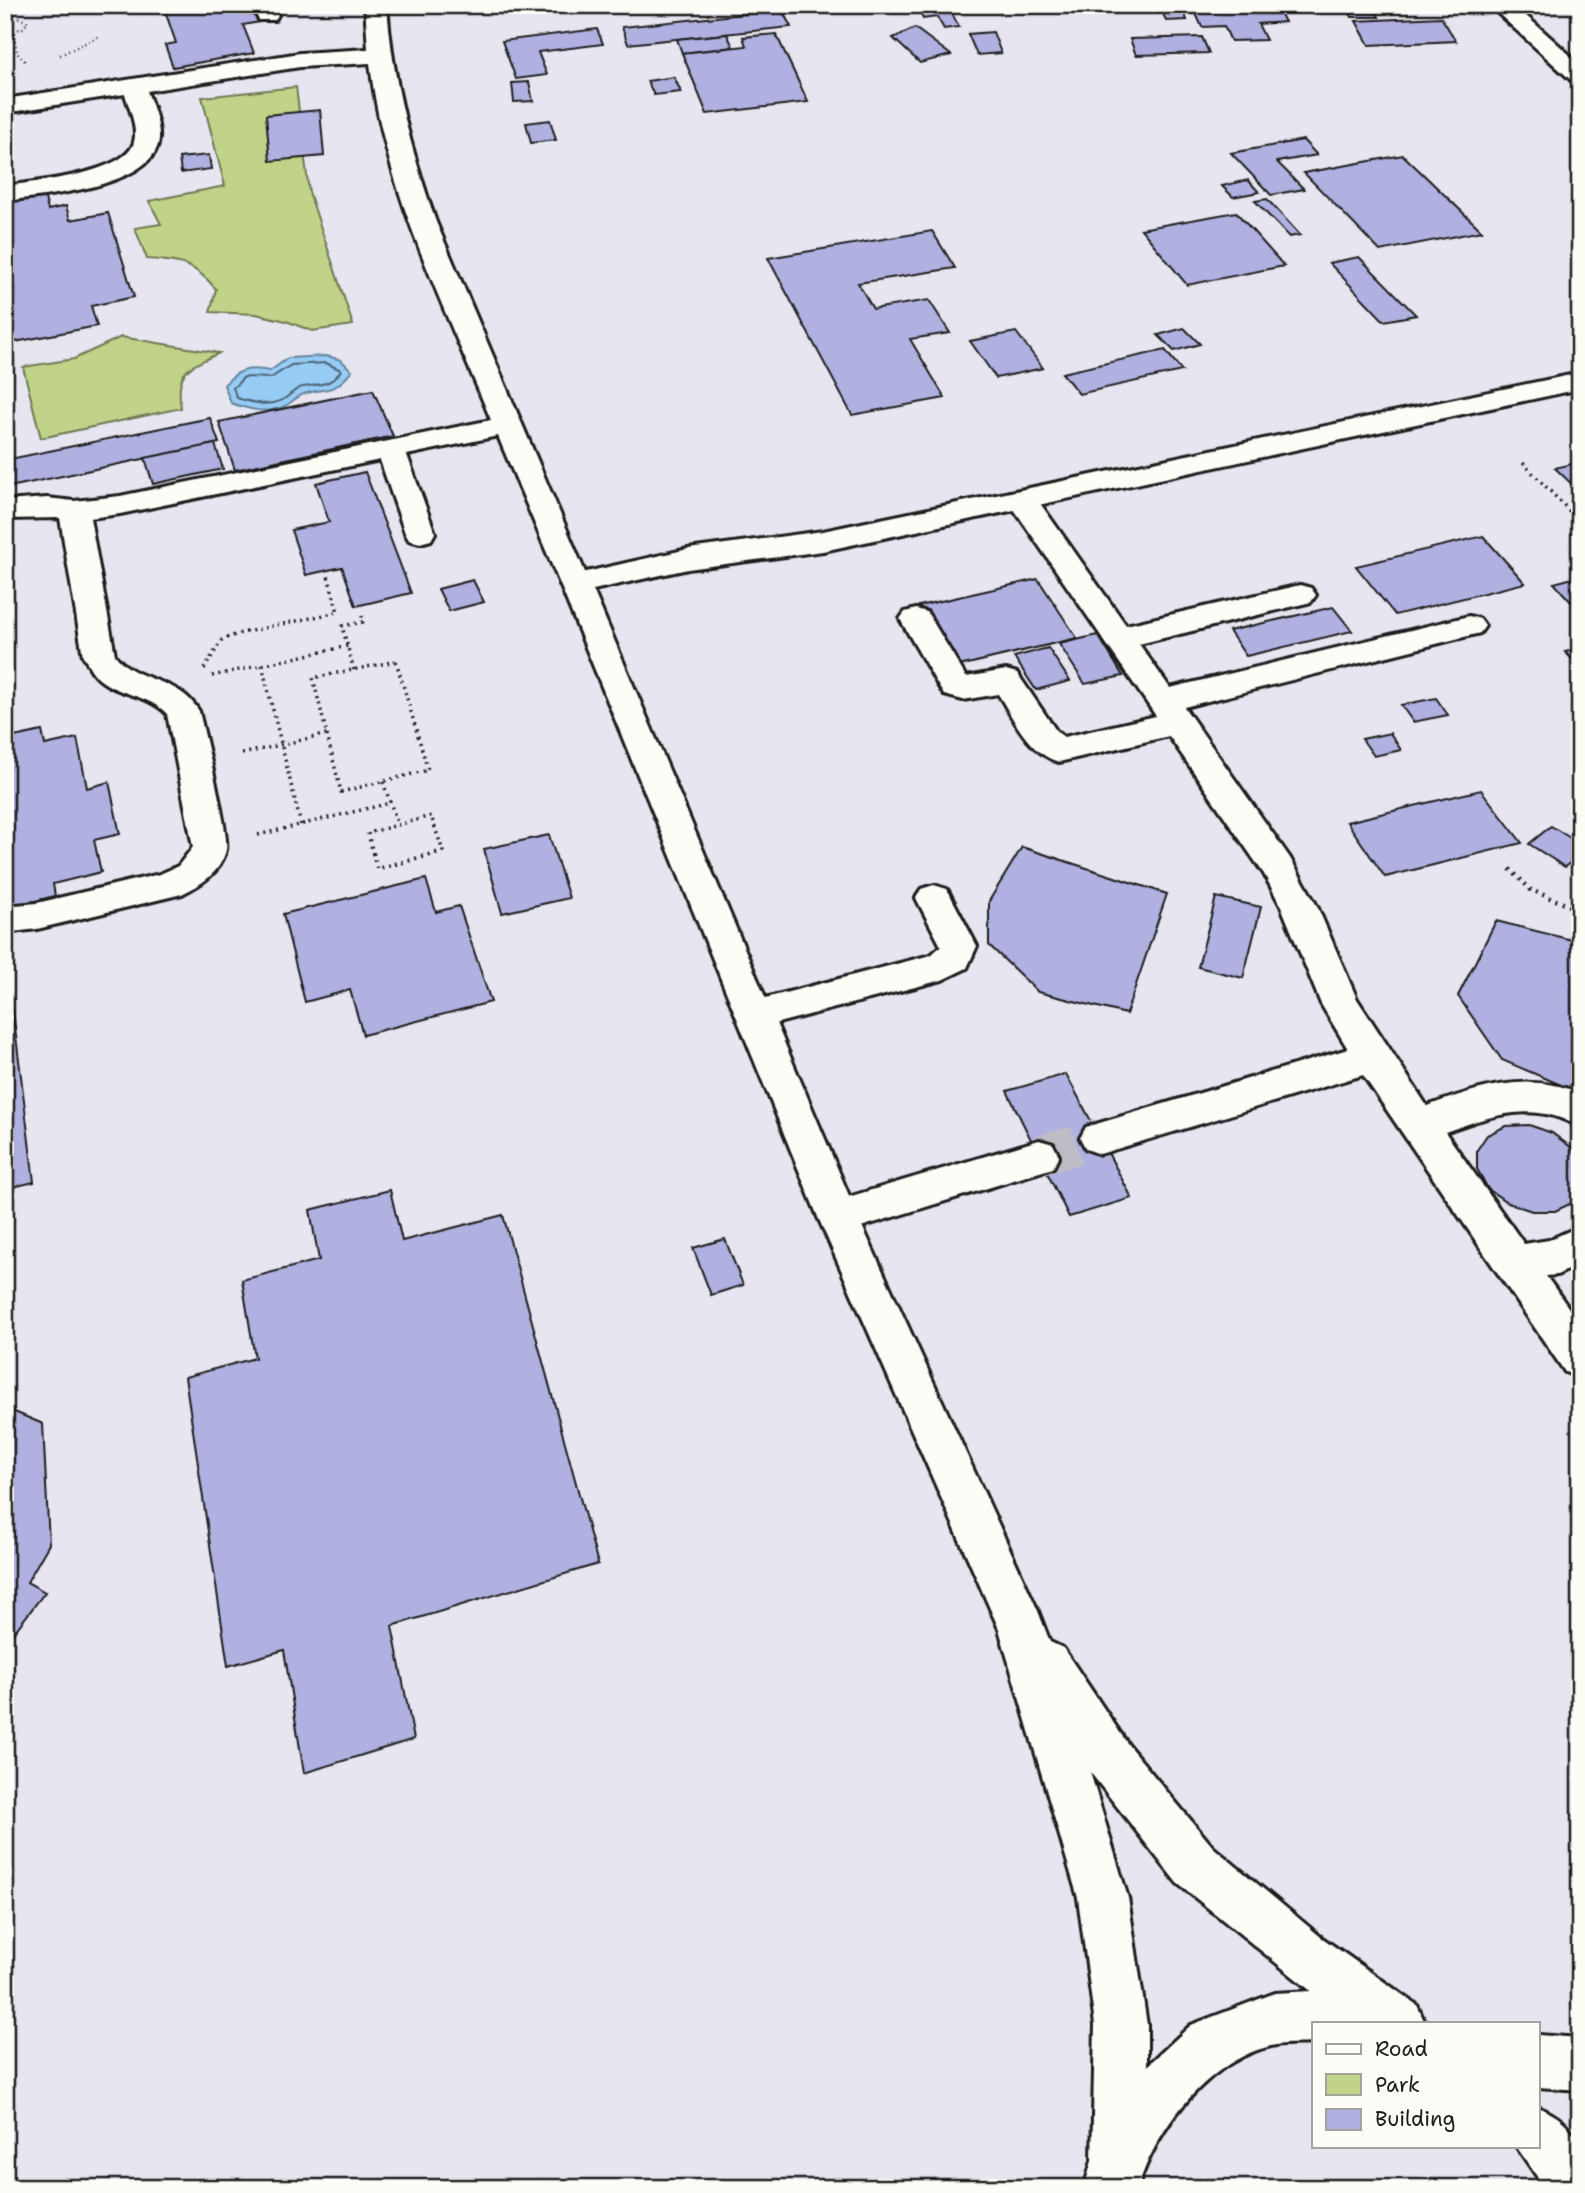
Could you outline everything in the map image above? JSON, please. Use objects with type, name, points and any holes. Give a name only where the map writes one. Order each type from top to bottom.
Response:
[{"type":"street","points":[[376,5],[388,104],[415,200],[838,1217],[1021,1627],[1103,1898],[1121,2025],[1115,2174]]},
{"type":"street","points":[[1500,5],[1580,76]]},
{"type":"street","points":[[5,106],[300,60],[382,55]]},
{"type":"street","points":[[5,194],[105,175],[135,160],[144,150],[147,140],[134,86]]},
{"type":"street","points":[[581,596],[741,569],[823,541],[1580,381]]},
{"type":"street","points":[[5,510],[47,507],[74,510],[144,501],[508,425]]},
{"type":"street","points":[[390,449],[420,534]]},
{"type":"street","points":[[1023,499],[1278,867],[1299,906],[1340,1004],[1418,1125],[1580,1359]]},
{"type":"street","points":[[5,920],[37,916],[169,885],[190,875],[204,861],[210,847],[183,710],[177,702],[152,689],[111,673],[99,656],[74,510]]},
{"type":"street","points":[[1118,638],[1300,595]]},
{"type":"street","points":[[916,619],[955,687],[963,689],[1006,681],[1045,740],[1059,750],[1169,712],[1469,626]]},
{"type":"street","points":[[755,1014],[948,962],[954,958],[959,946],[934,898]]},
{"type":"street","points":[[1100,1138],[1372,1056]]},
{"type":"street","points":[[1418,1125],[1502,1097],[1534,1095],[1566,1102],[1580,1110]]},
{"type":"street","points":[[838,1217],[1039,1156]]},
{"type":"street","points":[[1513,1263],[1557,1257],[1580,1243]]},
{"type":"street","points":[[1021,1627],[1112,1763],[1195,1865],[1303,1955],[1398,2022]]},
{"type":"street","points":[[1115,2174],[1157,2093],[1210,2044],[1275,2019],[1347,2016],[1367,2022]]},
{"type":"street","points":[[1540,2061],[1580,2064]]},
{"type":"street","points":[[1540,2137],[1567,2172],[1575,2188]]},
{"type":"path","points":[[8,5],[11,18]]},
{"type":"path","points":[[5,20],[19,18],[28,22],[22,29],[5,31]]},
{"type":"path","points":[[13,32],[17,53],[28,63]]},
{"type":"path","points":[[58,56],[100,36]]},
{"type":"path","points":[[1523,463],[1580,523]]},
{"type":"path","points":[[198,679],[222,640],[237,634],[338,612],[328,576]]},
{"type":"path","points":[[355,670],[342,626],[363,622],[362,616]]},
{"type":"path","points":[[152,689],[348,646]]},
{"type":"path","points":[[396,661],[428,770],[341,792],[327,734],[313,678],[396,661]]},
{"type":"path","points":[[262,665],[301,825]]},
{"type":"path","points":[[194,765],[327,734]]},
{"type":"path","points":[[383,782],[398,825]]},
{"type":"path","points":[[210,847],[390,803]]},
{"type":"path","points":[[432,816],[443,851],[377,869],[368,833],[398,825],[432,816]]},
{"type":"path","points":[[1510,869],[1531,890],[1580,910]]},
{"type":"green space","points":[[296,87],[309,192],[353,325],[312,331],[256,314],[210,312],[216,289],[208,280],[186,265],[147,259],[135,228],[161,224],[149,201],[225,186],[202,97]]},
{"type":"green space","points":[[121,337],[219,353],[186,372],[180,385],[181,408],[41,438],[23,367],[74,359]]},
{"type":"water","points":[[327,356],[341,360],[352,371],[335,387],[301,395],[278,409],[258,410],[231,403],[224,385],[239,372],[250,369],[270,371],[288,358]]},
{"type":"building","points":[[152,5],[253,5],[260,22],[243,25],[254,53],[173,67],[165,45],[176,43],[164,8],[153,10]]},
{"type":"building","points":[[1160,5],[1181,5],[1187,20],[1166,21]]},
{"type":"building","points":[[1192,5],[1276,5],[1285,22],[1258,24],[1266,40],[1231,41],[1224,26],[1202,27]]},
{"type":"building","points":[[1346,5],[1373,5],[1379,17],[1352,17]]},
{"type":"building","points":[[949,8],[959,27],[944,29],[937,17],[923,19],[919,11]]},
{"type":"building","points":[[782,10],[791,27],[628,44],[622,27]]},
{"type":"building","points":[[1441,17],[1456,41],[1369,45],[1356,21]]},
{"type":"building","points":[[915,28],[951,55],[920,63],[893,38]]},
{"type":"building","points":[[597,29],[603,44],[538,52],[547,75],[516,79],[502,41]]},
{"type":"building","points":[[993,32],[1001,53],[977,55],[968,34]]},
{"type":"building","points":[[727,34],[733,47],[682,53],[677,39]]},
{"type":"building","points":[[776,34],[808,102],[707,114],[682,53],[746,46],[743,37]]},
{"type":"building","points":[[1202,37],[1209,53],[1136,55],[1130,39]]},
{"type":"building","points":[[674,77],[681,92],[654,95],[647,81]]},
{"type":"building","points":[[529,82],[533,101],[514,102],[512,83]]},
{"type":"building","points":[[320,110],[324,156],[270,161],[266,115]]},
{"type":"building","points":[[550,120],[556,140],[531,143],[526,123]]},
{"type":"building","points":[[1303,140],[1317,155],[1277,162],[1304,189],[1271,195],[1231,153]]},
{"type":"building","points":[[209,155],[211,169],[181,173],[179,158]]},
{"type":"building","points":[[1403,155],[1482,231],[1380,251],[1304,173]]},
{"type":"building","points":[[1248,180],[1259,192],[1233,197],[1222,186]]},
{"type":"building","points":[[43,191],[48,210],[66,206],[70,220],[108,213],[134,297],[91,306],[97,326],[5,344],[5,198]]},
{"type":"building","points":[[1267,199],[1300,235],[1289,237],[1255,201]]},
{"type":"building","points":[[1236,212],[1284,266],[1187,285],[1141,229]]},
{"type":"building","points":[[932,231],[955,268],[858,283],[873,309],[929,300],[950,333],[910,339],[945,398],[852,415],[768,258]]},
{"type":"building","points":[[1359,257],[1416,315],[1384,321],[1329,263]]},
{"type":"building","points":[[1184,328],[1200,344],[1174,351],[1158,335]]},
{"type":"building","points":[[1016,332],[1043,368],[996,378],[970,341]]},
{"type":"building","points":[[1165,350],[1182,371],[1079,394],[1062,373]]},
{"type":"building","points":[[373,390],[393,436],[235,470],[219,422]]},
{"type":"building","points":[[210,418],[219,443],[5,488],[5,460]]},
{"type":"building","points":[[215,444],[223,469],[153,484],[145,458]]},
{"type":"building","points":[[1580,462],[1580,492],[1555,468]]},
{"type":"building","points":[[365,472],[411,593],[356,606],[342,567],[306,575],[291,530],[329,522],[316,483]]},
{"type":"building","points":[[1483,536],[1525,583],[1395,615],[1356,566]]},
{"type":"building","points":[[1580,576],[1580,600],[1571,602],[1554,583]]},
{"type":"building","points":[[1038,579],[1077,638],[955,667],[919,606]]},
{"type":"building","points":[[473,580],[484,602],[449,611],[438,589]]},
{"type":"building","points":[[1333,607],[1352,631],[1246,656],[1229,631]]},
{"type":"building","points":[[1098,635],[1123,676],[1085,684],[1059,644]]},
{"type":"building","points":[[1048,648],[1070,681],[1036,690],[1014,657]]},
{"type":"building","points":[[1580,648],[1580,667],[1565,652]]},
{"type":"building","points":[[1436,698],[1448,715],[1413,722],[1401,705]]},
{"type":"building","points":[[42,731],[45,745],[77,738],[87,788],[109,782],[120,834],[94,840],[101,872],[53,884],[55,896],[15,906],[12,890],[5,892],[5,739]]},
{"type":"building","points":[[1390,733],[1401,750],[1374,756],[1362,739]]},
{"type":"building","points":[[1481,790],[1522,843],[1385,877],[1347,822]]},
{"type":"building","points":[[1551,826],[1580,844],[1580,854],[1565,867],[1529,844]]},
{"type":"building","points":[[549,835],[569,898],[502,913],[484,849]]},
{"type":"building","points":[[1022,847],[1167,894],[1126,1014],[1038,992],[989,945],[989,901]]},
{"type":"building","points":[[426,879],[436,912],[459,906],[491,1002],[363,1035],[350,990],[305,1002],[283,914]]},
{"type":"building","points":[[1216,897],[1261,907],[1243,978],[1198,967]]},
{"type":"building","points":[[1496,921],[1580,942],[1580,1093],[1502,1060],[1458,996]]},
{"type":"building","points":[[5,971],[8,971],[34,1182],[5,1189]]},
{"type":"building","points":[[1066,1074],[1132,1198],[1069,1217],[1007,1091]]},
{"type":"building","points":[[1529,1125],[1552,1133],[1572,1148],[1580,1161],[1580,1193],[1574,1202],[1555,1211],[1532,1211],[1508,1203],[1488,1189],[1477,1169],[1477,1150],[1487,1135],[1506,1126]]},
{"type":"building","points":[[390,1190],[402,1241],[503,1215],[598,1564],[392,1626],[414,1739],[304,1773],[284,1650],[228,1666],[185,1377],[255,1358],[242,1280],[319,1260],[310,1210]]},
{"type":"building","points":[[725,1239],[743,1285],[711,1295],[693,1248]]},
{"type":"building","points":[[5,1408],[43,1424],[49,1544],[27,1582],[45,1592],[5,1644]]},
{"type":"tunnel","points":[[1039,1156],[1100,1138]]}]
